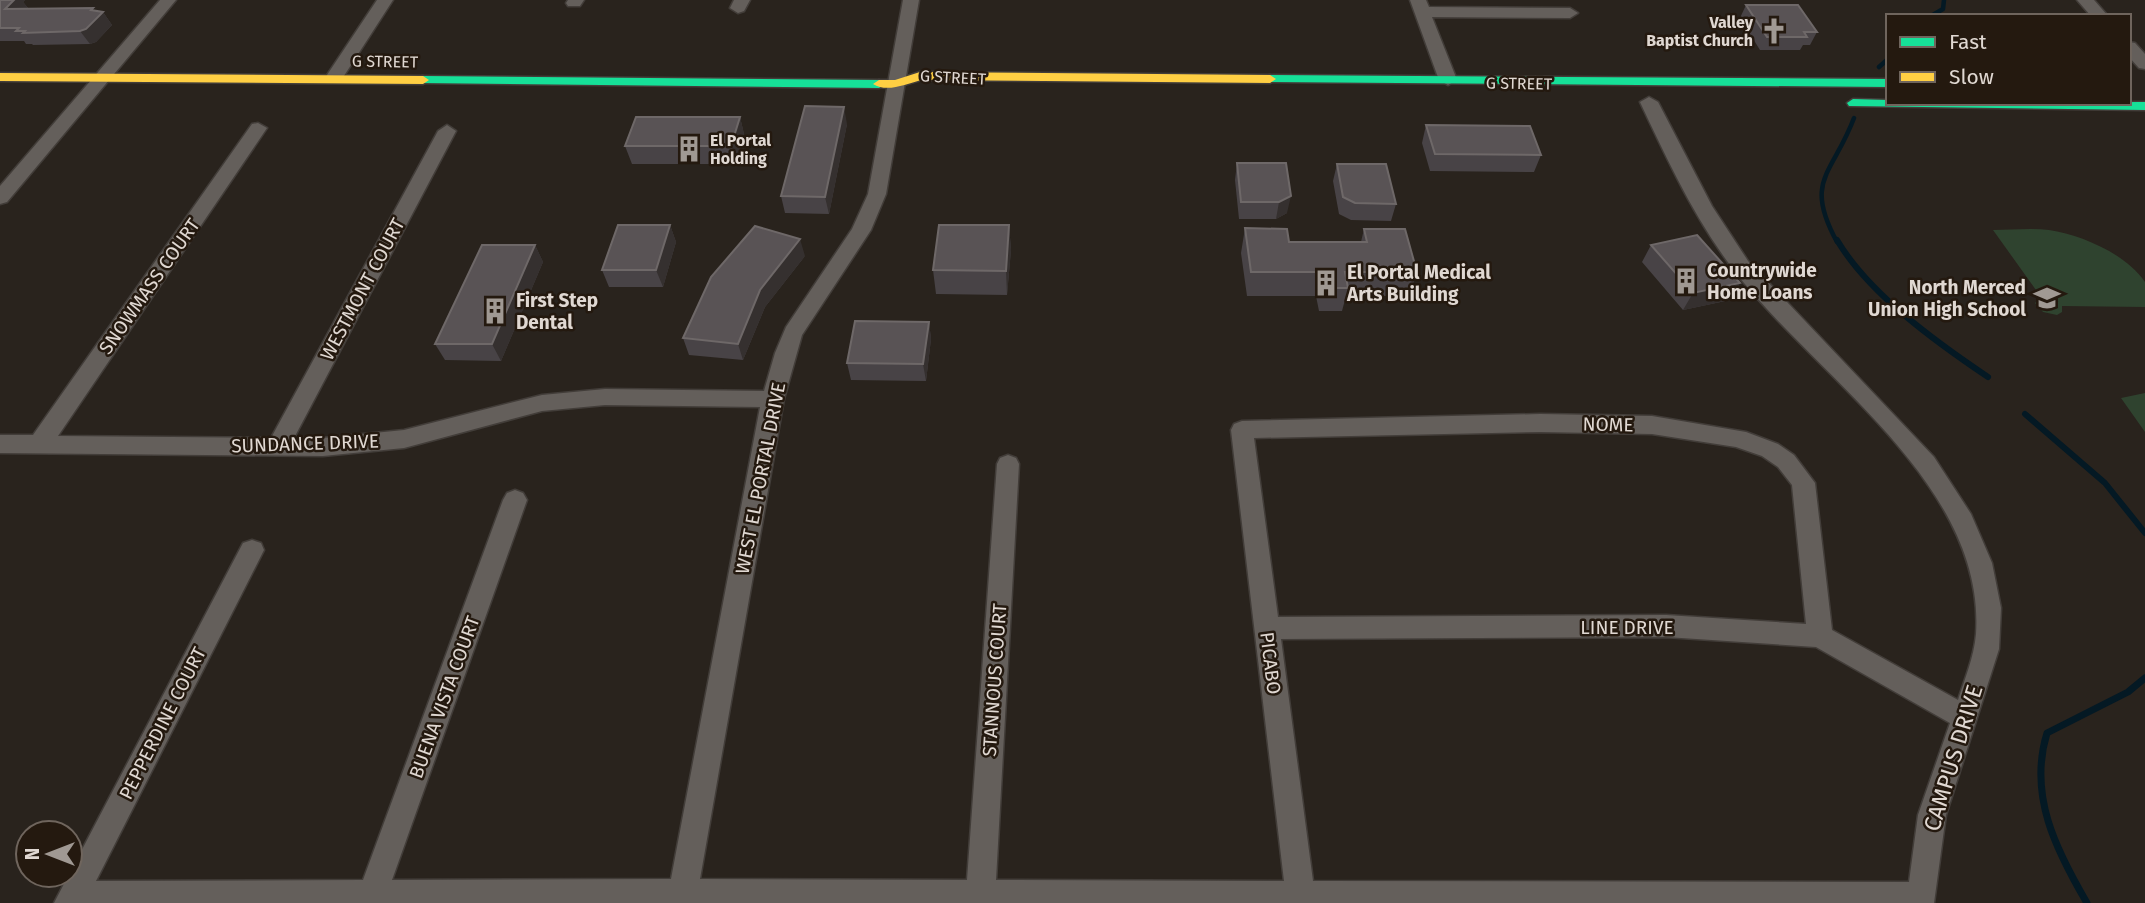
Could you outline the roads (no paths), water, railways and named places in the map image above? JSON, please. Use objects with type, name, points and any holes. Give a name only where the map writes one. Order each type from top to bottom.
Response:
[{"type":"street","points":[[0,198],[168,0]]},
{"type":"street","points":[[334,78],[385,0]]},
{"type":"street","name":"WEST EL PORTAL DRIVE","points":[[682,898],[773,399],[795,328],[870,217],[877,194],[911,0]]},
{"type":"street","points":[[2085,0],[2098,14]]},
{"type":"street","points":[[1448,80],[1420,6],[1570,13]]},
{"type":"street","points":[[2131,49],[2145,64]]},
{"type":"street","name":"G STREET","points":[[0,76],[895,84],[920,76],[1886,83]]},
{"type":"street","name":"G STREET","points":[[895,84],[918,95]]},
{"type":"street","name":"CAMPUS DRIVE","points":[[71,900],[1922,897],[1927,838],[1986,652],[1989,621],[1981,568],[1964,525],[1944,487],[1926,463],[1741,265],[1722,240],[1704,212],[1649,102]]},
{"type":"street","points":[[1842,103],[1886,103]]},
{"type":"street","points":[[2044,105],[2145,106]]},
{"type":"street","name":"SNOWMASS COURT","points":[[39,444],[258,128]]},
{"type":"street","name":"WESTMONT COURT","points":[[278,446],[447,131]]},
{"type":"street","name":"SUNDANCE DRIVE","points":[[0,444],[323,447],[404,439],[542,403],[605,397],[773,399]]},
{"type":"street","name":"NOME","points":[[1242,430],[1540,423],[1652,425],[1738,438],[1770,450],[1786,461],[1803,483],[1820,636]]},
{"type":"street","name":"PICABO","points":[[1242,430],[1301,900]]},
{"type":"street","name":"STANNOUS COURT","points":[[981,900],[1008,464]]},
{"type":"street","name":"BUENA VISTA COURT","points":[[371,898],[516,500]]},
{"type":"street","name":"PEPPERDINE COURT","points":[[71,900],[252,550]]},
{"type":"street","name":"LINE DRIVE","points":[[1267,628],[1666,626],[1820,636],[1965,718]]},
{"type":"waterway","points":[[1934,14],[1943,9],[1944,0]]},
{"type":"waterway","points":[[1879,67],[1886,61]]},
{"type":"waterway","points":[[1837,242],[1822,204],[1822,190],[1830,165],[1854,118]]},
{"type":"waterway","points":[[1837,240],[1885,298],[1926,333],[1988,377]]},
{"type":"waterway","points":[[2025,414],[2105,483],[2145,533]]},
{"type":"waterway","points":[[2087,903],[2056,842],[2043,800],[2042,756],[2047,733],[2128,692],[2145,678]]},
{"type":"place","name":"Valley Baptist Church","points":[[1774,31]]},
{"type":"place","name":"El Portal Holding","points":[[689,149]]},
{"type":"place","name":"Countrywide Home Loans","points":[[1686,281]]},
{"type":"place","name":"El Portal Medical Arts Building","points":[[1326,283]]},
{"type":"place","name":"North Merced Union High School","points":[[2047,298]]},
{"type":"place","name":"First Step Dental","points":[[495,311]]}]
